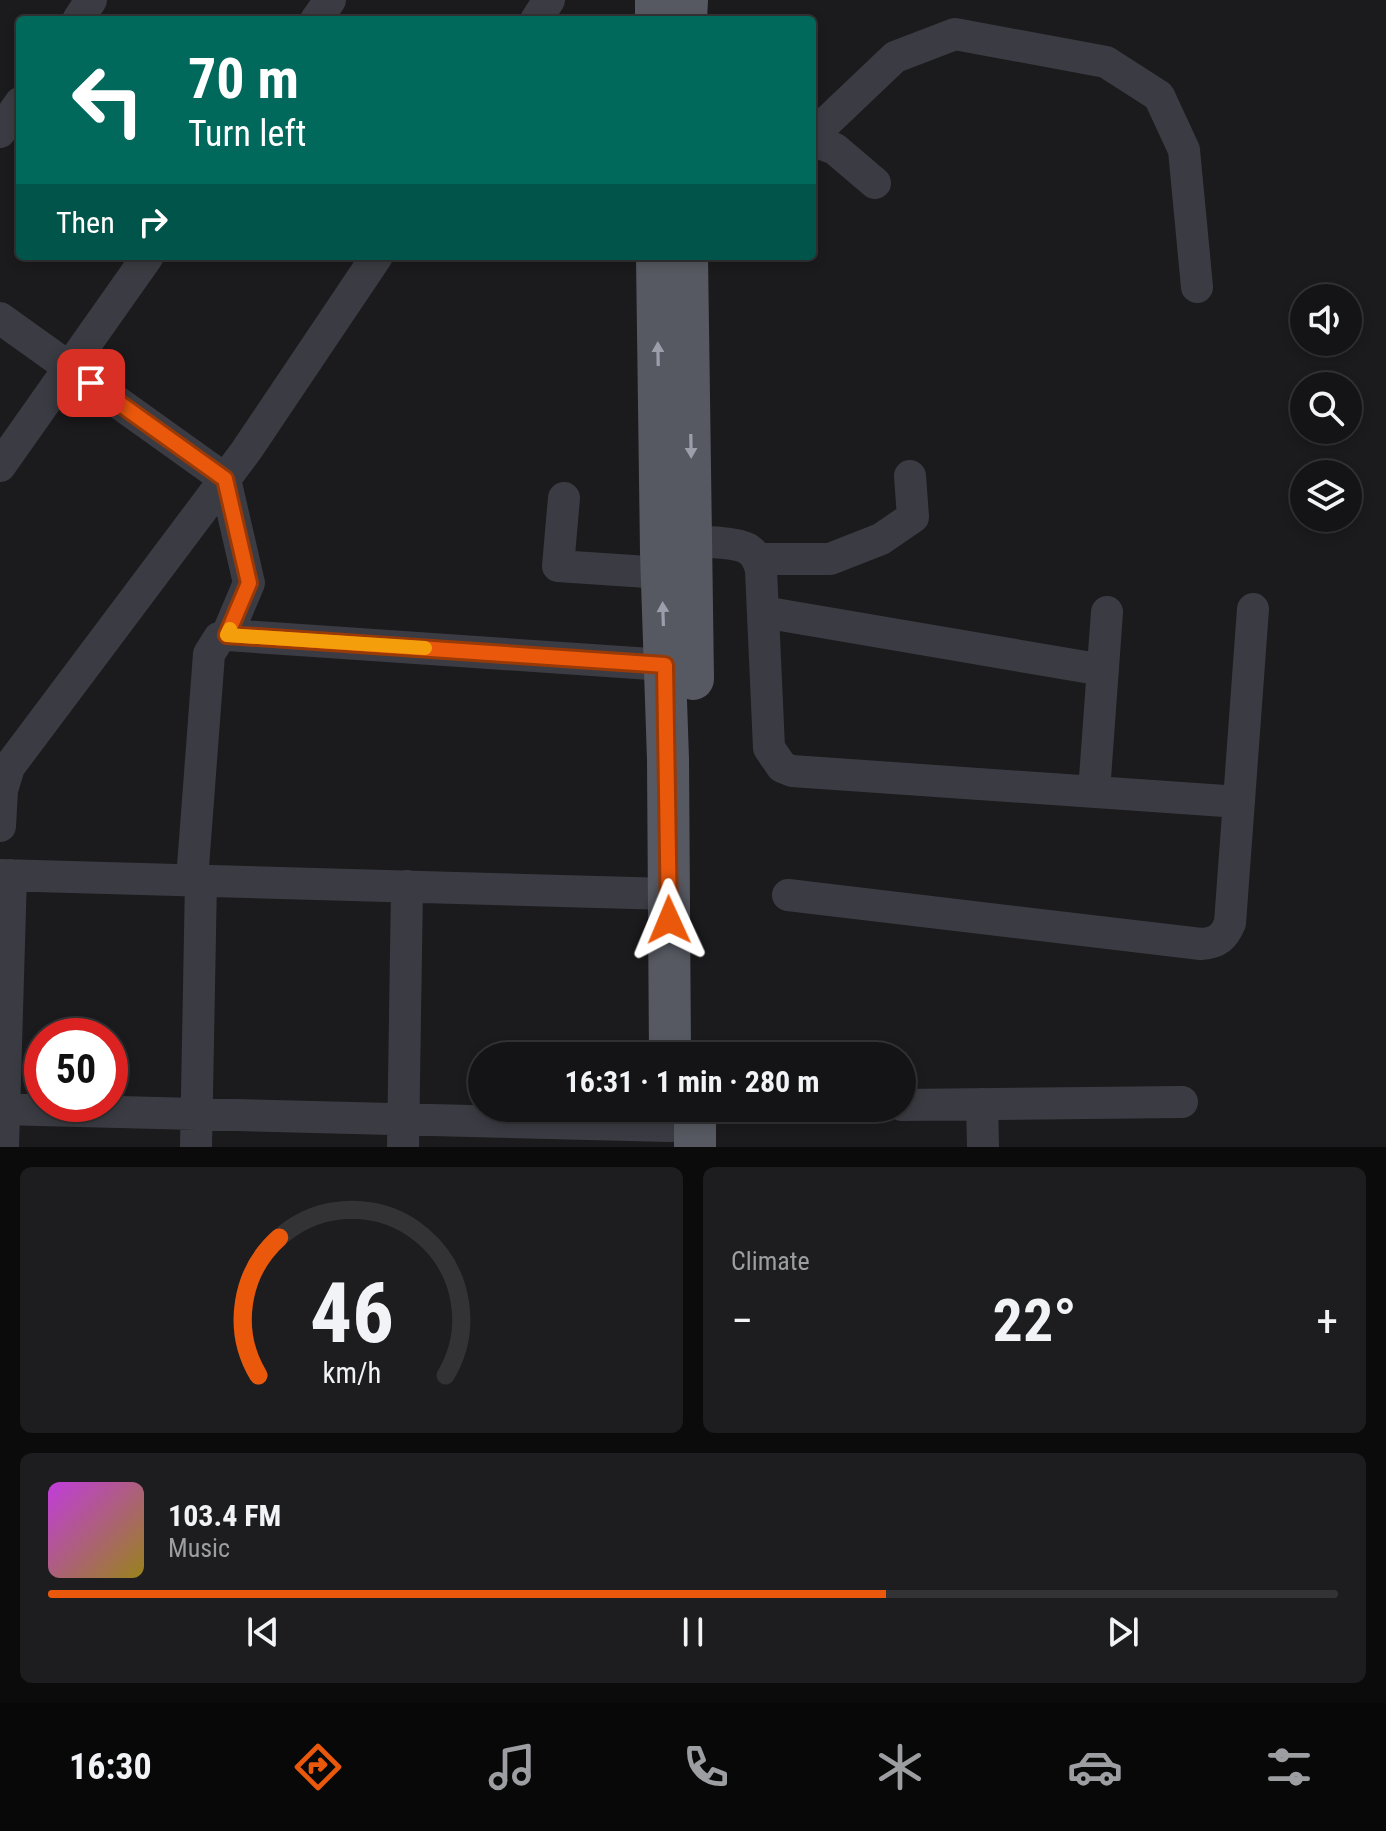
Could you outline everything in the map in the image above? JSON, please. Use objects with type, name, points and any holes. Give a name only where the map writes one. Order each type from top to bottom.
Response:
[{"type":"main road","points":[[657,260],[693,1042]]},
{"type":"main road","points":[[670,1042],[665,665],[687,260]]},
{"type":"street","points":[[816,134],[895,57],[955,34],[1106,62],[1159,96],[1184,150],[1197,287]]},
{"type":"street","points":[[0,132],[16,109]]},
{"type":"street","points":[[816,140],[835,149],[875,183]]},
{"type":"street","points":[[0,466],[145,260]]},
{"type":"street","points":[[0,826],[2,790],[9,767],[225,479],[374,260]]},
{"type":"street","points":[[0,318],[225,479],[249,583],[227,635]]},
{"type":"street","points":[[758,559],[830,559],[881,539],[913,517],[910,476]]},
{"type":"street","points":[[564,498],[558,566],[672,553],[748,549],[758,559],[769,748],[782,767],[792,771],[1239,802]]},
{"type":"street","points":[[788,895],[1211,943],[1224,937],[1230,923],[1253,609]]},
{"type":"street","points":[[763,612],[1103,670]]},
{"type":"street","points":[[1094,792],[1107,612]]},
{"type":"street","points":[[196,1147],[196,880],[209,654],[219,638],[227,635],[665,665]]},
{"type":"street","points":[[3,1147],[5,875],[669,894]]},
{"type":"street","points":[[403,1133],[407,886]]},
{"type":"street","points":[[916,1105],[1182,1102]]},
{"type":"street","points":[[982,1104],[983,1147]]},
{"type":"street","points":[[2,1110],[197,1114],[403,1133],[680,1127]]},
{"type":"slow traffic","points":[[230,629],[227,635],[425,648]]},
{"type":"route","points":[[91,383],[225,479],[249,583],[227,635],[665,665],[669,920]]}]
